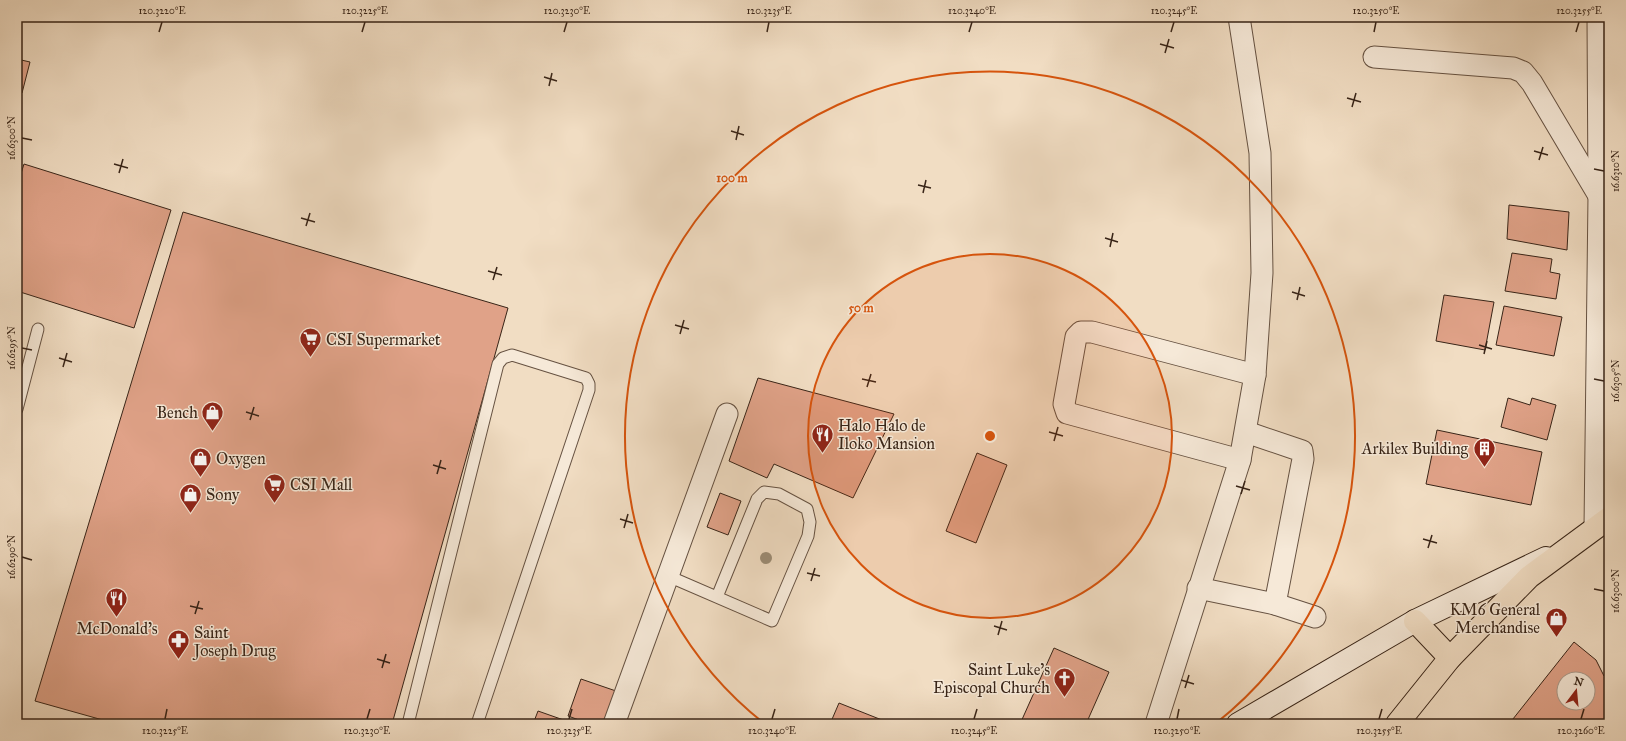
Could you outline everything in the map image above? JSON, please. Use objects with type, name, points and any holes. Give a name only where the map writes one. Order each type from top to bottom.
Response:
[{"type":"highway","points":[[1397,724],[1450,658],[1529,577],[1566,548],[1602,523]]},
{"type":"highway","points":[[1415,621],[1450,658]]},
{"type":"main road","points":[[1238,724],[1415,621],[1566,548]]},
{"type":"street","points":[[1156,724],[1198,588],[1240,460],[1255,374],[1262,273],[1260,154],[1239,17]]},
{"type":"street","points":[[1598,17],[1602,523]]},
{"type":"street","points":[[1374,57],[1513,68],[1523,72],[1532,83],[1599,196]]},
{"type":"street","points":[[1240,460],[1067,413],[1064,404],[1076,337],[1081,332],[1092,332],[1255,374]]},
{"type":"street","points":[[614,724],[727,414]]},
{"type":"street","points":[[1246,432],[1302,451],[1304,458],[1276,604]]},
{"type":"street","points":[[1198,588],[1276,604],[1315,617]]},
{"type":"lane","points":[[17,409],[38,329]]},
{"type":"lane","points":[[408,724],[498,364],[503,358],[512,355],[586,378],[589,384],[589,390],[478,724]]},
{"type":"lane","points":[[668,576],[772,621],[808,536],[810,522],[807,509],[779,494],[764,492],[757,499],[717,597]]},
{"type":"building","points":[[17,59],[30,62],[22,93],[17,92]]},
{"type":"building","points":[[24,164],[171,210],[134,328],[17,291],[17,186]]},
{"type":"building","points":[[1509,205],[1569,212],[1567,250],[1507,239]]},
{"type":"building","name":"CSI Mall","points":[[183,212],[508,308],[392,724],[117,724],[35,701]]},
{"type":"building","points":[[1512,253],[1552,259],[1550,272],[1560,274],[1556,299],[1505,291]]},
{"type":"building","points":[[1444,295],[1494,302],[1485,350],[1436,341]]},
{"type":"building","points":[[1504,306],[1562,317],[1554,356],[1496,345]]},
{"type":"building","points":[[758,378],[894,414],[853,498],[774,464],[767,478],[729,461]]},
{"type":"building","points":[[1508,398],[1530,405],[1532,398],[1556,405],[1547,440],[1501,427]]},
{"type":"building","name":"Arkilex Building","points":[[1437,430],[1542,452],[1531,505],[1426,484]]},
{"type":"building","points":[[977,453],[1007,465],[976,543],[946,531]]},
{"type":"building","points":[[720,493],[741,501],[728,535],[707,527]]},
{"type":"building","points":[[1574,642],[1596,660],[1604,676],[1609,670],[1609,724],[1509,724]]},
{"type":"building","name":"Saint Luke's Episcopal Church","points":[[1054,648],[1109,672],[1086,724],[1020,724]]},
{"type":"building","points":[[581,679],[616,691],[604,724],[590,724],[568,716]]},
{"type":"building","points":[[839,703],[887,722],[886,724],[830,724]]},
{"type":"building","points":[[538,711],[575,724],[533,724]]},
{"type":"place","name":"CSI Supermarket","points":[[311,358]]},
{"type":"place","name":"Bench","points":[[213,432]]},
{"type":"place","name":"Halo Halo de Iloko Mansion","points":[[823,454]]},
{"type":"place","name":"Arkilex Building","points":[[1484,468]]},
{"type":"place","name":"Oxygen","points":[[200,478]]},
{"type":"place","name":"CSI Mall","points":[[274,504]]},
{"type":"place","name":"Sony","points":[[191,514]]},
{"type":"place","name":"McDonald's","points":[[117,618]]},
{"type":"place","name":"KM6 General Merchandise","points":[[1556,638]]},
{"type":"place","name":"Saint Joseph Drug","points":[[178,660]]},
{"type":"place","name":"Saint Luke's Episcopal Church","points":[[1065,698]]}]
